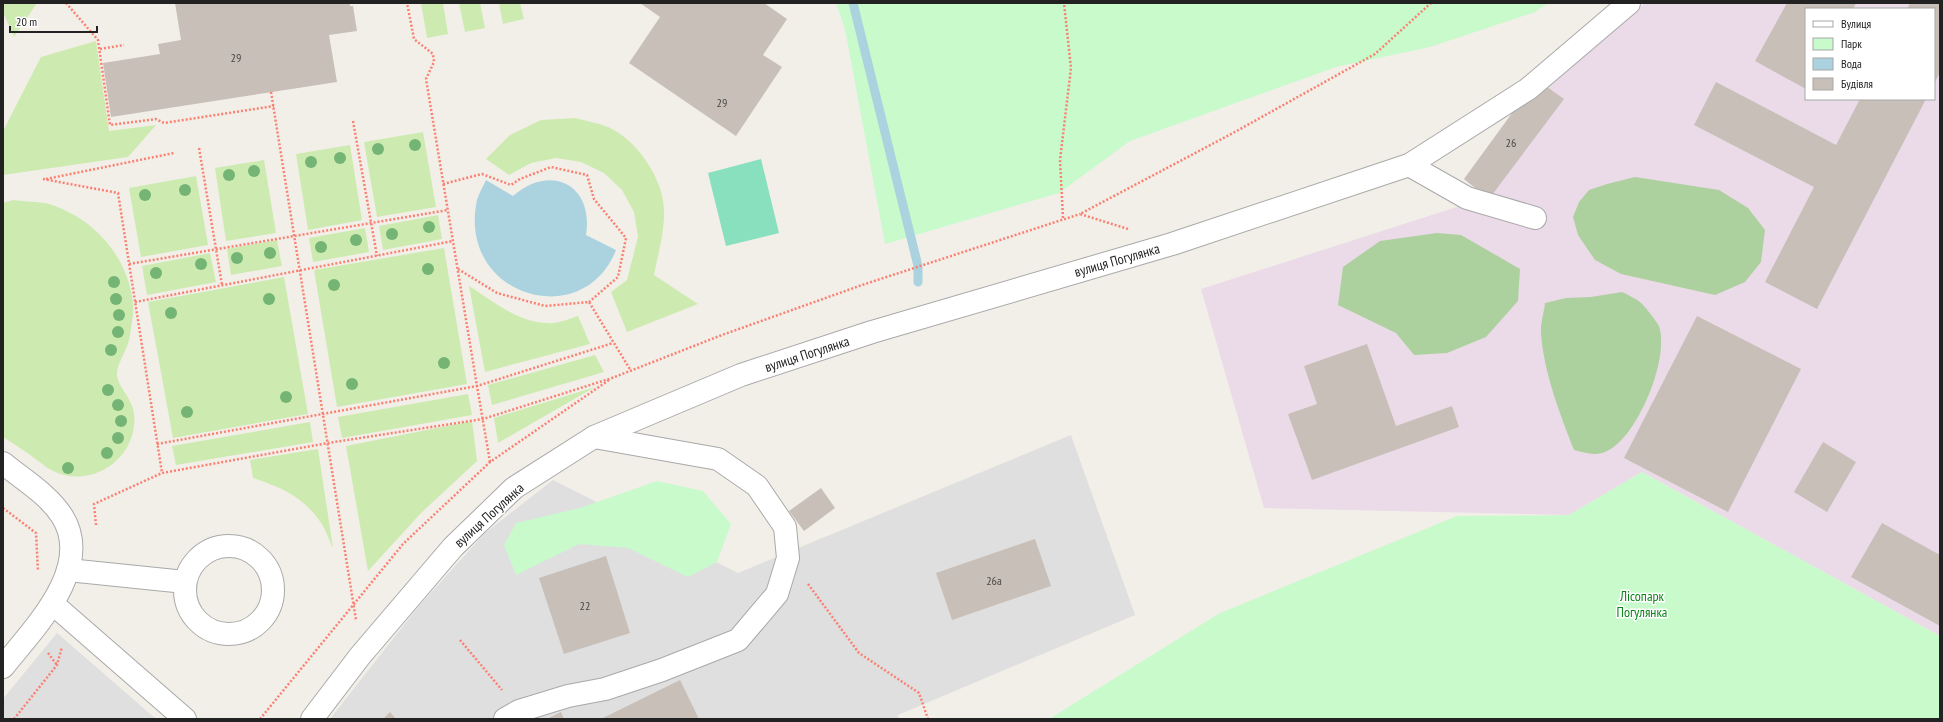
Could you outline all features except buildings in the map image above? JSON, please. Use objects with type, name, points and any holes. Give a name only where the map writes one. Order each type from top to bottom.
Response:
[{"type":"street","name":"вулиця Погулянка","points":[[312,719],[360,656],[453,547],[514,488],[594,437],[748,373],[872,332],[1172,244],[1409,166],[1528,89],[1629,3]]},
{"type":"street","points":[[1409,166],[1467,198],[1535,218]]},
{"type":"street","points":[[512,715],[568,696],[612,687],[662,670],[738,640],[777,594],[788,558],[785,527],[757,486],[718,460],[594,437]]},
{"type":"street","points":[[3,463],[51,502],[62,515],[70,531],[71,550],[68,570],[53,604],[3,667]]},
{"type":"street","points":[[232,545],[248,549],[261,559],[271,573],[274,589],[271,605],[262,620],[250,630],[234,634],[217,633],[202,626],[191,614],[185,599],[185,582],[190,566],[201,554],[216,547],[232,545]]},
{"type":"street","points":[[68,570],[185,582]]},
{"type":"street","points":[[53,604],[185,719]]},
{"type":"path","points":[[66,3],[98,40],[110,125],[156,119],[164,123],[274,106]]},
{"type":"path","points":[[407,3],[414,39],[433,54],[434,62],[426,79],[490,462]]},
{"type":"path","points":[[1063,218],[1060,160],[1071,68],[1064,3]]},
{"type":"path","points":[[94,504],[162,473],[328,443],[483,419],[631,371],[722,335],[862,285],[1063,218],[1080,214],[1233,133],[1375,54],[1430,3]]},
{"type":"path","points":[[100,49],[124,45]]},
{"type":"path","points":[[271,92],[354,604],[360,656]]},
{"type":"path","points":[[353,121],[377,256]]},
{"type":"path","points":[[199,148],[222,285]]},
{"type":"path","points":[[162,473],[118,193],[43,179],[174,153]]},
{"type":"path","points":[[443,184],[482,174],[511,185],[520,179],[552,167],[587,176],[594,199],[626,238],[618,277],[589,302],[545,306],[497,293],[457,269]]},
{"type":"path","points":[[129,264],[448,210]]},
{"type":"path","points":[[1080,214],[1130,230]]},
{"type":"path","points":[[135,302],[453,241]]},
{"type":"path","points":[[589,302],[631,371]]},
{"type":"path","points":[[157,444],[477,386],[614,343]]},
{"type":"path","points":[[3,508],[16,518]]},
{"type":"path","points":[[810,588],[859,653],[918,693],[928,719]]},
{"type":"path","points":[[14,719],[57,665],[62,644],[77,624]]},
{"type":"path","points":[[460,640],[512,715]]},
{"type":"shaded area","points":[[1645,3],[1940,3],[1940,636],[1642,472],[1569,515],[1264,508],[1201,289],[1463,205],[1477,190],[1464,179],[1518,105],[1547,87]]},
{"type":"shaded area","points":[[1071,435],[1135,615],[898,715],[899,719],[330,719],[418,607],[485,533],[553,480],[738,573]]},
{"type":"shaded area","points":[[57,633],[156,719],[3,719],[3,699]]},
{"type":"green space","points":[[3,3],[37,3],[14,37],[3,12]]},
{"type":"green space","points":[[421,3],[443,3],[448,34],[427,38]]},
{"type":"green space","points":[[459,3],[480,3],[485,28],[465,32]]},
{"type":"green space","points":[[499,3],[520,3],[524,19],[503,24]]},
{"type":"green space","points":[[836,3],[1548,3],[1535,12],[1430,47],[1336,67],[1130,141],[1059,193],[885,244],[845,29]]},
{"type":"green space","points":[[96,41],[109,131],[156,125],[128,157],[3,175],[3,131],[41,57]]},
{"type":"green space","points":[[575,118],[608,127],[618,133],[638,150],[646,161],[659,185],[664,209],[662,234],[654,275],[698,304],[627,332],[611,292],[627,280],[638,237],[634,212],[622,190],[604,173],[581,162],[556,158],[531,163],[509,175],[486,159],[510,135],[541,120]]},
{"type":"green space","points":[[423,132],[436,207],[377,217],[364,142]]},
{"type":"green space","points":[[350,145],[362,220],[308,230],[296,154]]},
{"type":"green space","points":[[761,159],[779,233],[726,246],[708,173]]},
{"type":"green space","points":[[264,160],[276,233],[226,241],[215,168]]},
{"type":"green space","points":[[196,176],[208,245],[141,257],[129,188]]},
{"type":"green space","points":[[1635,177],[1719,190],[1748,208],[1765,230],[1761,262],[1745,282],[1715,295],[1621,274],[1595,260],[1578,235],[1573,217],[1579,202],[1589,190]]},
{"type":"green space","points":[[13,200],[49,204],[65,210],[81,219],[94,229],[117,256],[125,271],[130,287],[133,305],[132,320],[129,340],[118,366],[117,375],[120,384],[133,408],[134,429],[129,443],[121,456],[110,466],[98,473],[83,476],[68,476],[53,471],[3,437],[3,203]]},
{"type":"green space","points":[[438,215],[442,239],[383,250],[379,226]]},
{"type":"green space","points":[[365,228],[369,252],[313,262],[309,238]]},
{"type":"green space","points":[[1437,233],[1461,235],[1520,269],[1518,301],[1486,337],[1447,353],[1414,355],[1396,333],[1338,305],[1343,267],[1380,241]]},
{"type":"green space","points":[[277,240],[282,266],[231,275],[227,249]]},
{"type":"green space","points":[[444,248],[467,384],[337,407],[314,270]]},
{"type":"green space","points":[[210,253],[216,282],[147,295],[142,266]]},
{"type":"green space","points":[[284,277],[308,414],[173,438],[148,302]]},
{"type":"green space","points":[[469,286],[506,310],[526,319],[537,322],[555,323],[578,316],[590,344],[485,372]]},
{"type":"green space","points":[[1622,292],[1636,299],[1642,304],[1659,326],[1661,340],[1660,357],[1656,375],[1640,413],[1631,429],[1620,442],[1605,452],[1596,454],[1574,450],[1558,408],[1545,364],[1541,330],[1545,303],[1566,298],[1591,297]]},
{"type":"green space","points":[[595,355],[604,372],[492,405],[488,385]]},
{"type":"green space","points":[[595,387],[498,443],[494,418]]},
{"type":"green space","points":[[468,394],[472,415],[342,438],[338,417]]},
{"type":"green space","points":[[472,421],[477,461],[421,513],[368,571],[346,446]]},
{"type":"green space","points":[[310,422],[313,442],[176,465],[172,446]]},
{"type":"green space","points":[[318,449],[333,548],[323,526],[307,506],[282,489],[253,478],[250,460]]},
{"type":"green space","name":"Лісопарк Погулянка","points":[[1642,472],[1940,636],[1940,719],[1049,719],[1220,613],[1457,516],[1569,515]]},
{"type":"green space","points":[[657,481],[703,491],[731,524],[717,562],[688,577],[628,548],[579,544],[516,575],[504,545],[516,523],[580,508]]},
{"type":"water","points":[[486,180],[513,196],[527,186],[542,181],[555,181],[567,184],[576,192],[583,203],[587,218],[586,235],[616,250],[600,275],[579,291],[554,296],[528,293],[505,282],[487,263],[476,237],[476,205]]},
{"type":"waterway","points":[[853,3],[918,266],[918,282]]}]
